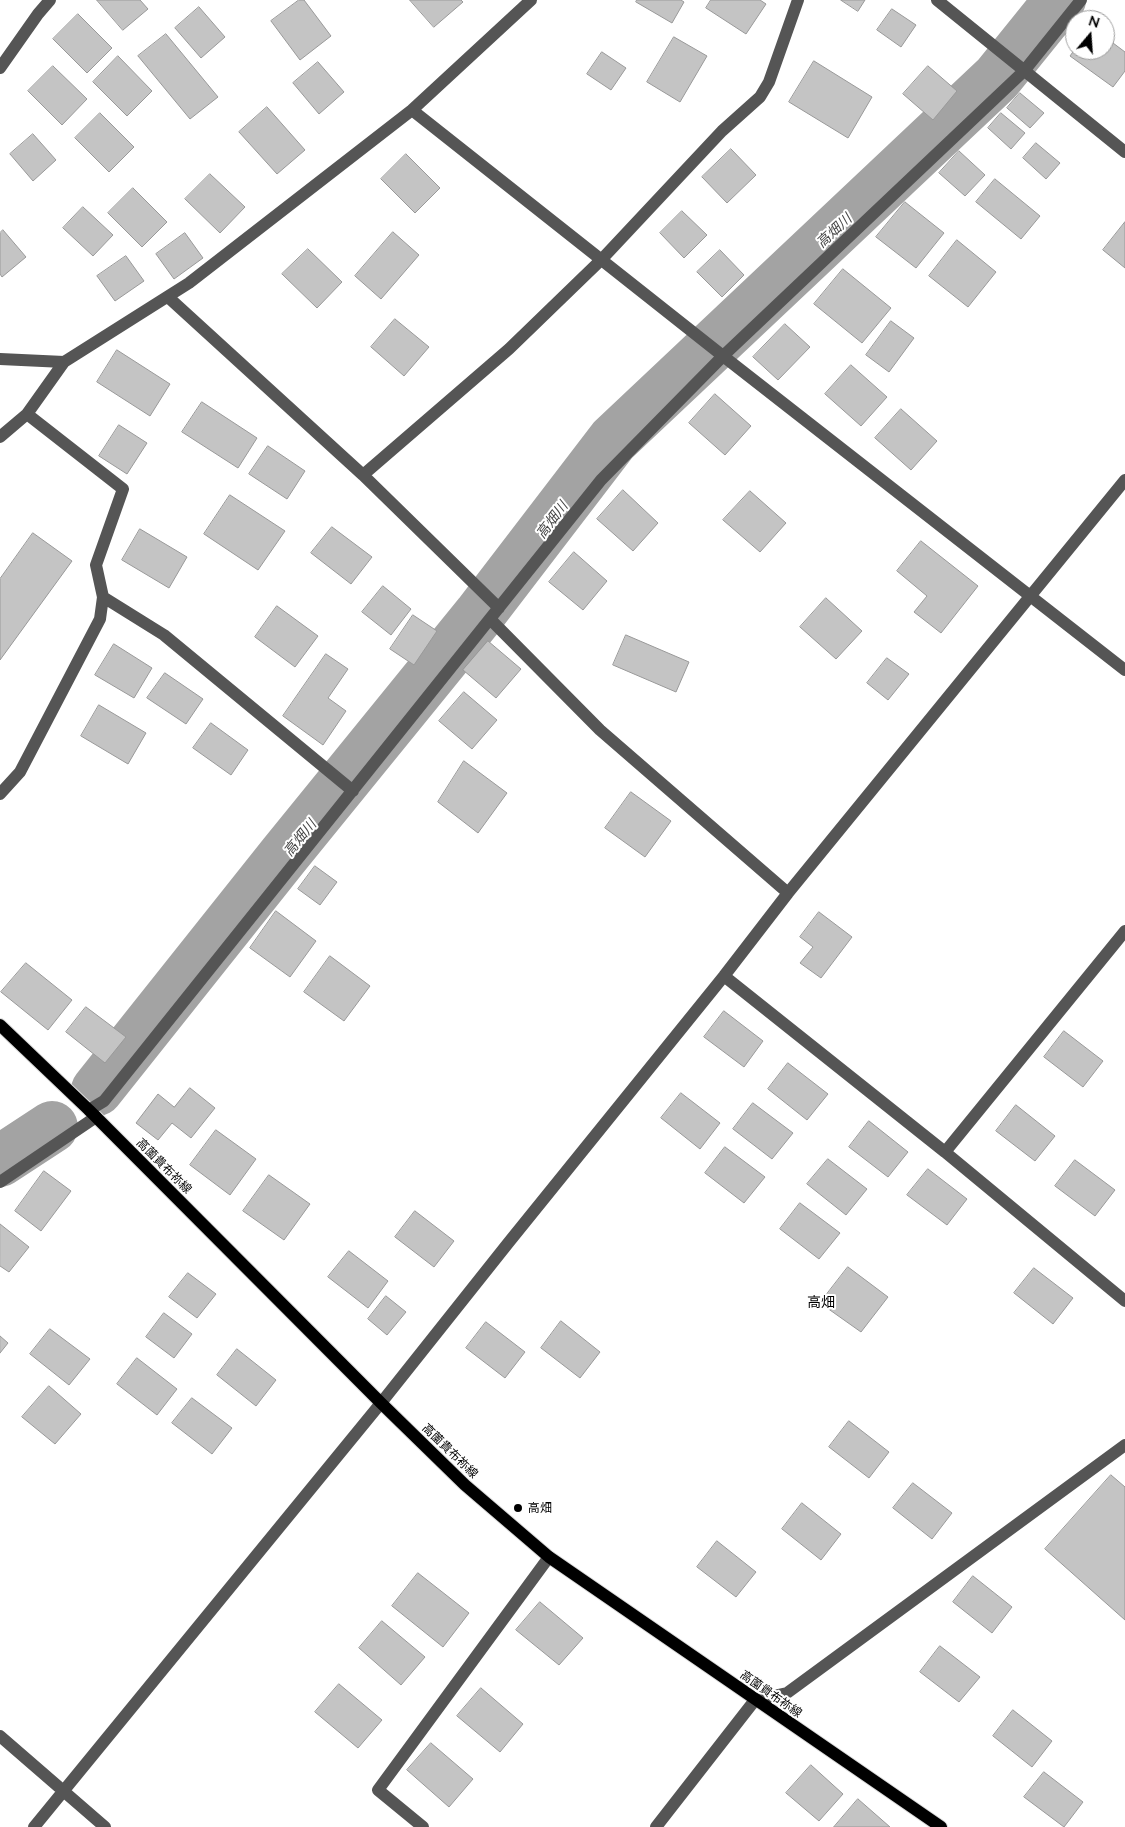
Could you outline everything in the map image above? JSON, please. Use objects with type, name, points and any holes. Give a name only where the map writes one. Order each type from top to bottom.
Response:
[{"type":"main road","name":"高薗貴布祢線","points":[[0,1025],[93,1114],[465,1485],[549,1557],[941,1827]]},
{"type":"street","points":[[0,68],[50,0]]},
{"type":"street","points":[[0,437],[27,414],[64,362],[168,297],[196,277],[412,110],[531,0]]},
{"type":"street","points":[[362,475],[509,349],[602,259],[722,131],[760,97],[769,82],[798,0]]},
{"type":"street","points":[[937,0],[1125,152]]},
{"type":"street","points":[[0,1182],[93,1114],[349,788],[490,619],[497,606],[601,480],[1081,0]]},
{"type":"street","points":[[412,110],[1125,670]]},
{"type":"street","points":[[168,297],[362,475],[497,606]]},
{"type":"street","points":[[0,360],[64,362]]},
{"type":"street","points":[[0,794],[20,772],[100,619],[103,597],[96,564],[123,490],[27,414]]},
{"type":"street","points":[[34,1827],[381,1403],[724,976],[788,893],[1125,480]]},
{"type":"street","points":[[103,597],[164,635],[349,788]]},
{"type":"street","points":[[490,619],[600,730],[788,893]]},
{"type":"street","points":[[945,1152],[1125,931]]},
{"type":"street","points":[[724,976],[945,1152],[1125,1301]]},
{"type":"street","points":[[656,1827],[755,1700],[788,1693],[1124,1448]]},
{"type":"street","points":[[423,1827],[378,1790],[549,1557]]},
{"type":"street","points":[[0,1736],[105,1827]]},
{"type":"building","points":[[97,0],[140,0],[148,9],[123,30]]},
{"type":"building","points":[[299,0],[304,0],[331,36],[300,60],[271,21]]},
{"type":"building","points":[[410,0],[461,0],[463,2],[434,27]]},
{"type":"building","points":[[637,0],[681,0],[684,2],[672,23],[636,2]]},
{"type":"building","points":[[711,0],[760,0],[766,4],[746,34],[706,8]]},
{"type":"building","points":[[841,0],[865,0],[858,11]]},
{"type":"building","points":[[199,7],[225,37],[201,58],[175,28]]},
{"type":"building","points":[[892,9],[916,25],[901,47],[877,30]]},
{"type":"building","points":[[78,14],[112,48],[87,73],[53,39]]},
{"type":"building","points":[[166,34],[218,97],[190,119],[138,56]]},
{"type":"building","points":[[674,37],[707,56],[680,102],[647,82]]},
{"type":"building","points":[[1115,44],[1125,52],[1125,71],[1113,87],[1076,60],[1115,60]]},
{"type":"building","points":[[602,52],[626,68],[611,90],[587,74]]},
{"type":"building","points":[[118,56],[152,91],[127,116],[93,82]]},
{"type":"building","points":[[814,61],[872,97],[848,138],[789,102]]},
{"type":"building","points":[[318,62],[344,92],[319,114],[293,83]]},
{"type":"building","points":[[53,66],[87,99],[62,125],[28,91]]},
{"type":"building","points":[[928,66],[957,91],[933,120],[903,94]]},
{"type":"building","points":[[1020,93],[1044,113],[1030,128],[1007,108]]},
{"type":"building","points":[[267,107],[305,150],[277,174],[239,132]]},
{"type":"building","points":[[100,113],[134,147],[109,172],[75,138]]},
{"type":"building","points":[[1001,113],[1025,133],[1011,149],[988,128]]},
{"type":"building","points":[[33,134],[56,160],[33,181],[10,154]]},
{"type":"building","points":[[1036,143],[1060,163],[1046,179],[1023,158]]},
{"type":"building","points":[[731,149],[756,175],[727,203],[702,177]]},
{"type":"building","points":[[959,151],[985,175],[965,196],[939,173]]},
{"type":"building","points":[[406,154],[440,188],[415,213],[381,179]]},
{"type":"building","points":[[210,174],[245,207],[220,233],[185,199]]},
{"type":"building","points":[[995,179],[1040,216],[1021,239],[976,202]]},
{"type":"building","points":[[133,188],[167,222],[142,247],[108,213]]},
{"type":"building","points":[[905,202],[944,233],[916,268],[876,237]]},
{"type":"building","points":[[83,207],[113,235],[93,256],[63,228]]},
{"type":"building","points":[[682,211],[707,235],[684,258],[660,233]]},
{"type":"building","points":[[1125,222],[1125,268],[1103,250]]},
{"type":"building","points":[[3,230],[26,257],[2,277],[0,274],[0,233]]},
{"type":"building","points":[[393,232],[419,255],[381,299],[355,276]]},
{"type":"building","points":[[185,233],[203,258],[174,279],[156,254]]},
{"type":"building","points":[[957,240],[996,272],[968,307],[929,276]]},
{"type":"building","points":[[308,249],[342,282],[317,308],[282,274]]},
{"type":"building","points":[[720,250],[744,275],[722,297],[697,272]]},
{"type":"building","points":[[126,256],[144,281],[115,301],[97,276]]},
{"type":"building","points":[[843,269],[891,308],[862,343],[814,304]]},
{"type":"building","points":[[395,319],[429,347],[404,376],[371,347]]},
{"type":"building","points":[[891,321],[914,338],[889,372],[866,355]]},
{"type":"building","points":[[785,324],[810,347],[778,380],[753,357]]},
{"type":"building","points":[[117,350],[170,384],[150,416],[97,382]]},
{"type":"building","points":[[851,365],[887,397],[861,426],[825,394]]},
{"type":"building","points":[[715,394],[751,426],[725,455],[689,423]]},
{"type":"building","points":[[202,402],[257,438],[238,468],[182,432]]},
{"type":"building","points":[[901,409],[937,441],[911,470],[875,438]]},
{"type":"building","points":[[119,425],[147,443],[127,474],[99,456]]},
{"type":"building","points":[[268,446],[305,471],[287,499],[249,474]]},
{"type":"building","points":[[623,490],[658,523],[633,551],[597,519]]},
{"type":"building","points":[[750,491],[786,523],[760,552],[723,520]]},
{"type":"building","points":[[230,495],[285,531],[258,570],[204,534]]},
{"type":"building","points":[[332,527],[372,557],[351,584],[311,553]]},
{"type":"building","points":[[140,529],[187,557],[169,588],[122,560]]},
{"type":"building","points":[[33,533],[72,561],[0,660],[0,579]]},
{"type":"building","points":[[921,541],[978,586],[941,633],[914,612],[927,596],[897,571]]},
{"type":"building","points":[[574,552],[607,581],[583,610],[549,582]]},
{"type":"building","points":[[383,586],[411,609],[391,635],[362,612]]},
{"type":"building","points":[[826,598],[862,631],[836,659],[800,627]]},
{"type":"building","points":[[277,606],[318,636],[295,667],[255,637]]},
{"type":"building","points":[[413,615],[437,631],[414,665],[390,649]]},
{"type":"building","points":[[626,635],[689,662],[676,692],[613,665]]},
{"type":"building","points":[[488,641],[521,669],[496,698],[463,670]]},
{"type":"building","points":[[114,644],[152,668],[134,698],[95,675]]},
{"type":"building","points":[[326,654],[348,669],[328,698],[346,711],[323,745],[283,716]]},
{"type":"building","points":[[887,658],[909,674],[888,700],[867,683]]},
{"type":"building","points":[[165,673],[203,699],[186,724],[147,698]]},
{"type":"building","points":[[464,692],[497,720],[472,749],[439,721]]},
{"type":"building","points":[[99,705],[146,733],[128,764],[81,736]]},
{"type":"building","points":[[211,723],[248,750],[231,775],[193,748]]},
{"type":"building","points":[[464,761],[507,793],[478,833],[438,802]]},
{"type":"building","points":[[631,792],[671,821],[645,857],[605,828]]},
{"type":"building","points":[[315,866],[337,882],[320,905],[298,889]]},
{"type":"building","points":[[276,911],[316,941],[290,977],[250,948]]},
{"type":"building","points":[[819,912],[852,937],[821,978],[800,963],[813,947],[800,937]]},
{"type":"building","points":[[330,956],[370,986],[344,1021],[304,992]]},
{"type":"building","points":[[26,963],[72,1000],[48,1030],[1,992]]},
{"type":"building","points":[[86,1007],[126,1037],[105,1063],[66,1032]]},
{"type":"building","points":[[724,1011],[763,1041],[744,1067],[704,1037]]},
{"type":"building","points":[[1064,1031],[1103,1061],[1083,1087],[1044,1057]]},
{"type":"building","points":[[788,1063],[828,1094],[807,1120],[768,1089]]},
{"type":"building","points":[[190,1088],[215,1108],[191,1138],[172,1123],[158,1140],[136,1123],[158,1094],[174,1107]]},
{"type":"building","points":[[681,1093],[720,1123],[700,1149],[661,1118]]},
{"type":"building","points":[[753,1103],[793,1133],[772,1159],[733,1129]]},
{"type":"building","points":[[1016,1105],[1055,1136],[1035,1161],[996,1131]]},
{"type":"building","points":[[869,1121],[908,1152],[888,1177],[849,1147]]},
{"type":"building","points":[[216,1130],[256,1159],[230,1195],[190,1165]]},
{"type":"building","points":[[725,1147],[765,1177],[744,1203],[705,1173]]},
{"type":"building","points":[[828,1159],[867,1189],[846,1215],[807,1184]]},
{"type":"building","points":[[1075,1160],[1115,1190],[1095,1216],[1055,1186]]},
{"type":"building","points":[[928,1169],[967,1199],[947,1225],[907,1195]]},
{"type":"building","points":[[44,1171],[71,1191],[41,1231],[15,1211]]},
{"type":"building","points":[[269,1175],[310,1204],[284,1240],[243,1211]]},
{"type":"building","points":[[800,1203],[840,1233],[819,1259],[780,1229]]},
{"type":"building","points":[[415,1211],[454,1241],[434,1267],[395,1237]]},
{"type":"building","points":[[0,1224],[29,1247],[9,1272],[0,1266]]},
{"type":"building","points":[[349,1251],[388,1281],[368,1308],[328,1277]]},
{"type":"building","points":[[848,1267],[888,1297],[861,1332],[820,1303]]},
{"type":"building","points":[[1034,1268],[1073,1298],[1053,1324],[1014,1293]]},
{"type":"building","points":[[188,1273],[216,1294],[197,1318],[169,1297]]},
{"type":"building","points":[[386,1296],[406,1312],[387,1335],[368,1319]]},
{"type":"building","points":[[164,1313],[192,1334],[174,1358],[146,1337]]},
{"type":"building","points":[[561,1321],[600,1352],[580,1378],[541,1348]]},
{"type":"building","points":[[486,1322],[525,1352],[505,1378],[466,1348]]},
{"type":"building","points":[[50,1329],[90,1359],[69,1385],[30,1354]]},
{"type":"building","points":[[0,1336],[8,1343],[0,1353]]},
{"type":"building","points":[[237,1349],[276,1380],[256,1406],[217,1375]]},
{"type":"building","points":[[137,1358],[177,1389],[157,1415],[117,1384]]},
{"type":"building","points":[[49,1386],[81,1414],[55,1444],[22,1417]]},
{"type":"building","points":[[192,1398],[232,1428],[212,1454],[172,1423]]},
{"type":"building","points":[[849,1421],[889,1452],[869,1478],[829,1447]]},
{"type":"building","points":[[1111,1475],[1125,1487],[1125,1620],[1045,1549]]},
{"type":"building","points":[[913,1483],[952,1513],[932,1539],[893,1508]]},
{"type":"building","points":[[802,1503],[841,1534],[821,1560],[782,1529]]},
{"type":"building","points":[[717,1541],[756,1572],[736,1597],[697,1567]]},
{"type":"building","points":[[418,1573],[469,1613],[443,1647],[392,1606]]},
{"type":"building","points":[[973,1576],[1012,1607],[992,1633],[953,1602]]},
{"type":"building","points":[[540,1602],[583,1638],[559,1665],[516,1630]]},
{"type":"building","points":[[382,1621],[425,1657],[401,1685],[359,1648]]},
{"type":"building","points":[[940,1646],[980,1677],[959,1702],[920,1672]]},
{"type":"building","points":[[339,1684],[382,1720],[358,1748],[315,1712]]},
{"type":"building","points":[[481,1688],[523,1724],[500,1752],[457,1716]]},
{"type":"building","points":[[1013,1710],[1052,1741],[1032,1767],[993,1736]]},
{"type":"building","points":[[431,1743],[473,1779],[449,1807],[407,1770]]},
{"type":"building","points":[[811,1765],[843,1794],[819,1821],[786,1793]]},
{"type":"building","points":[[1044,1772],[1083,1802],[1064,1827],[1024,1797]]},
{"type":"building","points":[[858,1799],[890,1827],[834,1827]]},
{"type":"waterway","name":"高畑川","points":[[97,1090],[284,855],[479,615],[613,440],[997,78],[1060,0]]},
{"type":"waterway","name":"高畑川","points":[[0,1161],[52,1127]]},
{"type":"place","name":"高畑","points":[[518,1508]]},
{"type":"district","name":"高畑","points":[[821,1302]]}]
